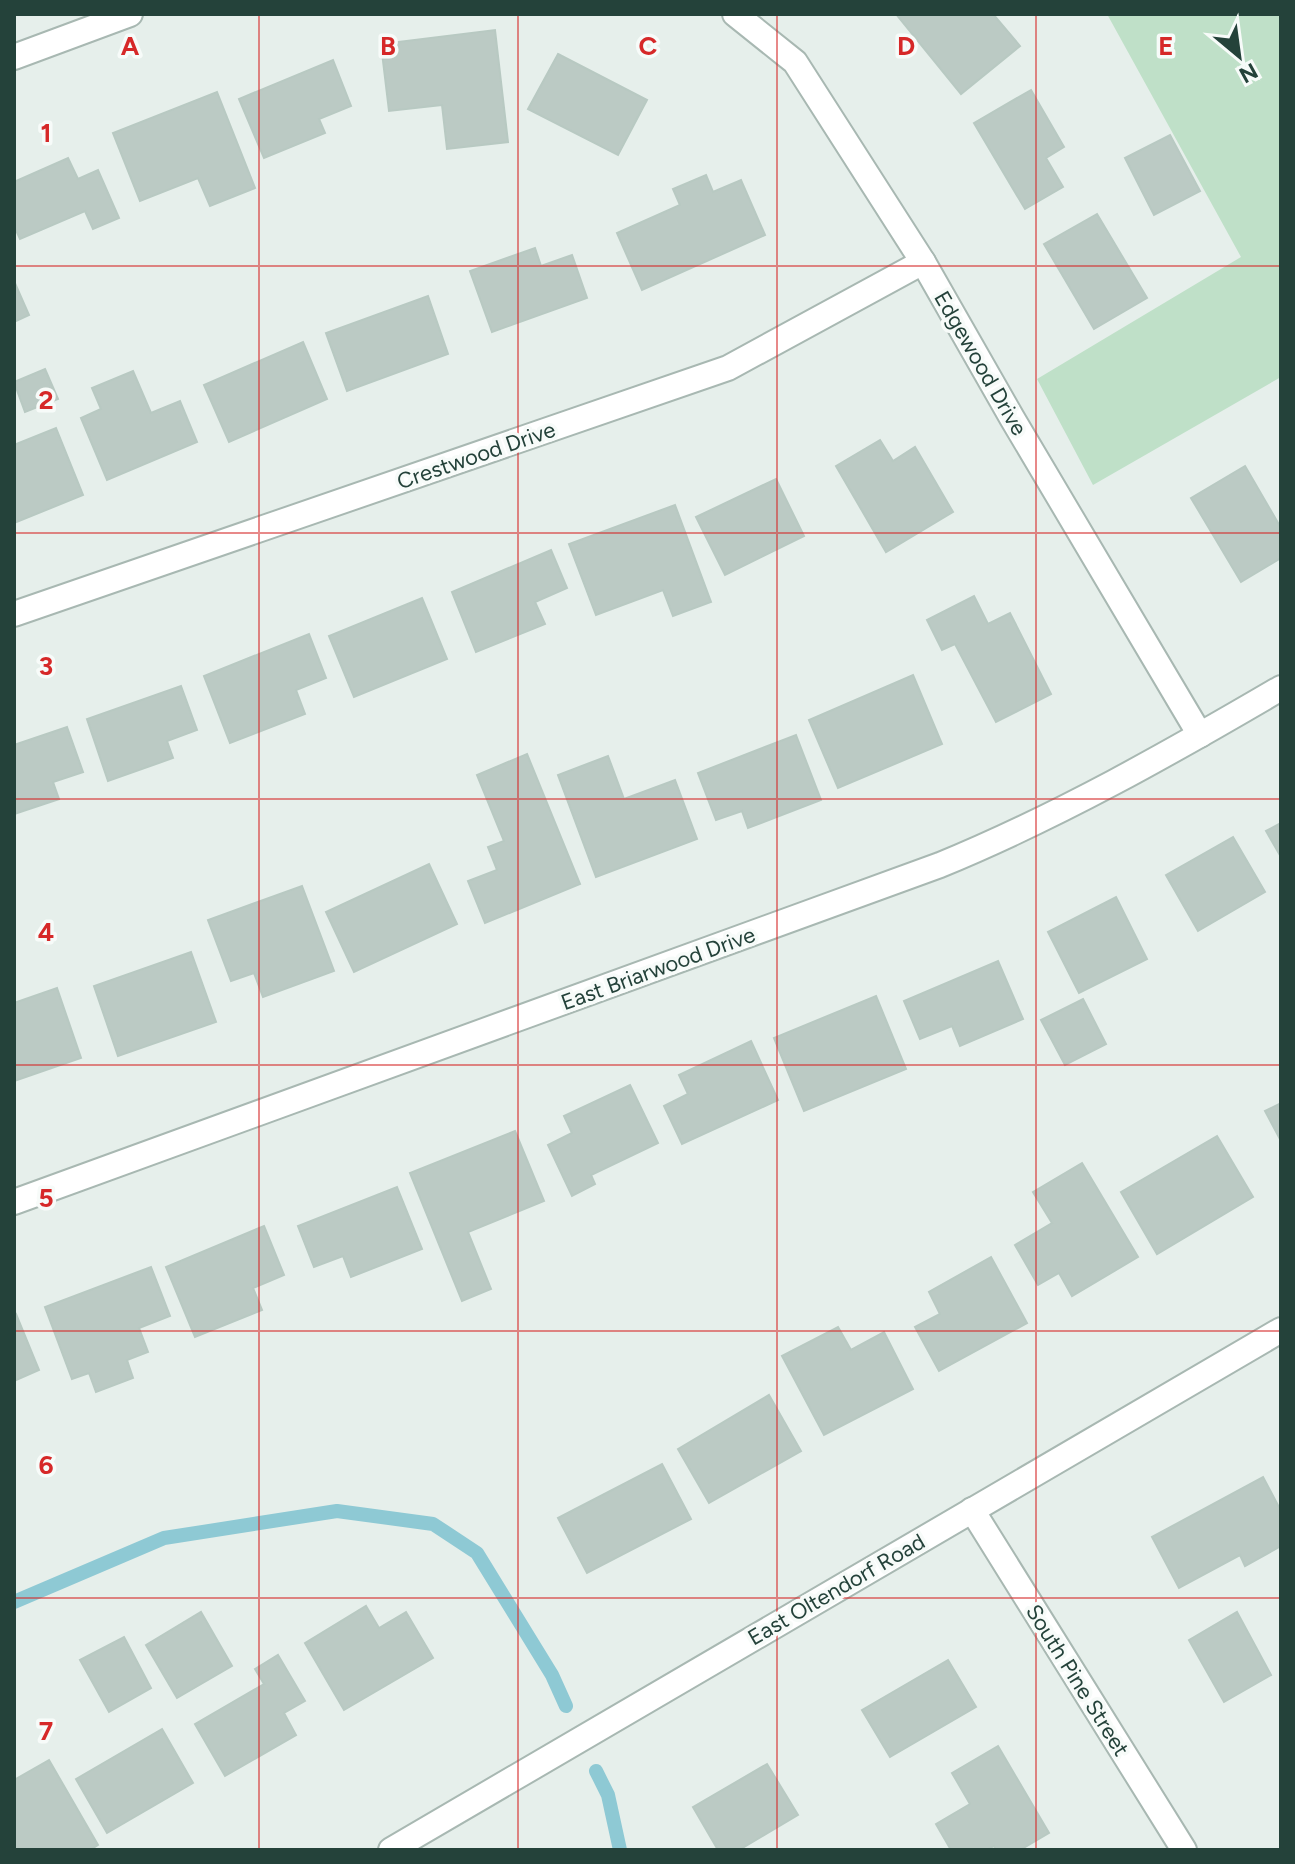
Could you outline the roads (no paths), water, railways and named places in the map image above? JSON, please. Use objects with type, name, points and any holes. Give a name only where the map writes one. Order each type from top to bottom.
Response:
[{"type":"street","points":[[14,57],[130,14]]},
{"type":"street","name":"Edgewood Drive","points":[[735,14],[795,62],[923,262],[1200,735]]},
{"type":"street","name":"Crestwood Drive","points":[[14,614],[728,368],[923,262]]},
{"type":"street","name":"East Briarwood Drive","points":[[14,1202],[940,865],[1015,834],[1281,688]]},
{"type":"street","name":"East Oltendorf Road","points":[[391,1850],[1281,1330]]},
{"type":"street","name":"South Pine Street","points":[[972,1510],[1184,1850]]},
{"type":"waterway","points":[[14,1602],[164,1538],[337,1511],[433,1524],[477,1553],[552,1675],[566,1706]]},
{"type":"waterway","points":[[596,1771],[608,1795],[620,1850]]}]
